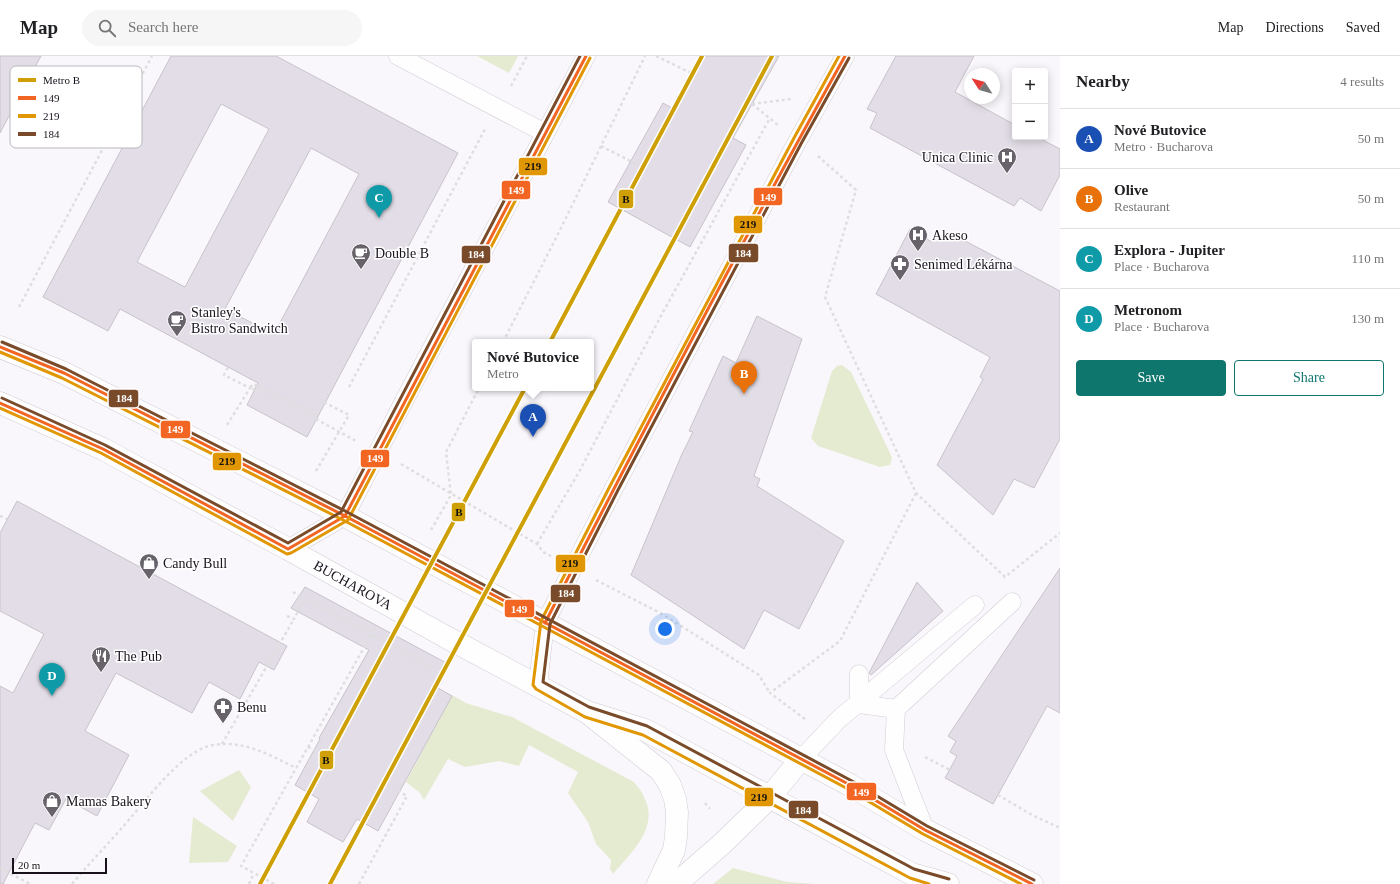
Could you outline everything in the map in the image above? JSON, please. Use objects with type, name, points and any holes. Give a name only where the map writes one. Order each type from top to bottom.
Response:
[{"type":"main road","points":[[0,347],[64,373],[345,516],[856,788],[925,830],[1032,884]]},
{"type":"main road","name":"BUCHAROVA","points":[[0,403],[103,449],[288,549],[446,637],[587,712],[646,730],[769,798],[912,874],[948,884]]},
{"type":"main road","points":[[587,712],[661,771],[670,785],[675,799],[677,812],[676,837],[674,850],[658,884]]},
{"type":"main road","points":[[676,884],[723,843],[769,798],[801,759]]},
{"type":"lane","points":[[398,56],[545,133]]},
{"type":"lane","points":[[288,549],[345,516],[586,56]]},
{"type":"lane","points":[[538,685],[545,623],[614,488],[845,56]]},
{"type":"lane","points":[[925,830],[894,750],[896,709],[1012,602]]},
{"type":"lane","points":[[801,759],[826,730],[860,704],[975,605]]},
{"type":"lane","points":[[859,674],[860,704]]},
{"type":"lane","points":[[860,704],[896,709]]},
{"type":"path","points":[[142,75],[152,56]]},
{"type":"path","points":[[349,387],[496,108],[507,93],[527,56]]},
{"type":"path","points":[[504,339],[645,56]]},
{"type":"path","points":[[656,56],[691,73]]},
{"type":"path","points":[[752,104],[791,99]]},
{"type":"path","points":[[537,544],[579,472],[662,314],[770,118]]},
{"type":"path","points":[[601,146],[638,165]]},
{"type":"path","points":[[19,307],[103,148]]},
{"type":"path","points":[[831,166],[856,190],[825,297],[916,493],[1005,577],[1060,533]]},
{"type":"path","points":[[228,367],[224,375],[255,390]]},
{"type":"path","points":[[226,426],[253,384],[314,414],[312,418]]},
{"type":"path","points":[[451,495],[446,452],[477,391]]},
{"type":"path","points":[[316,472],[349,415],[318,399]]},
{"type":"path","points":[[399,463],[451,495],[537,544],[543,552],[557,560]]},
{"type":"path","points":[[770,693],[840,641],[916,493]]},
{"type":"path","points":[[0,516],[7,519]]},
{"type":"path","points":[[592,578],[662,614],[759,675],[770,693],[811,722]]},
{"type":"path","points":[[293,592],[436,669]]},
{"type":"path","points":[[222,744],[305,598]]},
{"type":"path","points":[[287,616],[294,619]]},
{"type":"path","points":[[274,884],[241,866],[364,647]]},
{"type":"path","points":[[72,884],[159,784],[195,752],[212,745],[231,744],[262,750],[296,768]]},
{"type":"path","points":[[308,747],[317,751]]},
{"type":"path","points":[[359,884],[407,796],[396,790]]},
{"type":"path","points":[[998,795],[1032,815],[1060,828]]},
{"type":"path","points":[[0,868],[30,884]]},
{"type":"path","points":[[249,884],[254,873]]},
{"type":"green space","points":[[477,56],[518,56],[509,73]]},
{"type":"green space","points":[[842,365],[851,372],[890,453],[892,458],[890,465],[880,467],[818,446],[811,438],[832,371],[837,366]]},
{"type":"green space","points":[[452,695],[466,703],[512,717],[634,782],[641,791],[648,808],[646,829],[635,848],[613,874],[610,869],[611,860],[596,844],[588,822],[568,793],[578,772],[529,745],[519,766],[499,761],[465,767],[448,759],[424,800],[420,793],[406,782]]},
{"type":"green space","points":[[239,770],[251,787],[233,821],[200,791]]},
{"type":"green space","points":[[193,817],[237,846],[228,862],[189,863]]},
{"type":"green space","points":[[733,868],[787,882],[815,884],[713,884]]},
{"type":"building","points":[[0,56],[41,56],[36,66],[10,66],[10,114],[0,133]]},
{"type":"building","points":[[171,56],[276,56],[458,153],[307,437],[247,405],[258,383],[120,309],[108,331],[43,297],[122,148],[142,148],[142,111]],"holes":[[[221,104],[269,129],[185,287],[137,262]],[[311,148],[359,174],[274,334],[225,309]]]},
{"type":"building","points":[[701,56],[779,56],[733,138],[746,145],[690,247],[608,202],[663,103],[672,108]]},
{"type":"building","points":[[896,56],[974,56],[968,68],[964,68],[964,75],[955,92],[964,97],[964,104],[977,104],[1012,123],[1012,140],[1043,140],[1060,149],[1060,175],[1041,211],[1020,198],[1014,206],[870,128],[877,113],[867,109]]},
{"type":"building","points":[[910,229],[932,242],[936,234],[948,240],[952,234],[1060,291],[1060,439],[1034,488],[1014,479],[993,515],[937,465],[983,379],[980,377],[990,357],[876,294]]},
{"type":"building","points":[[757,316],[802,339],[754,476],[760,479],[757,486],[844,541],[799,629],[764,610],[744,649],[631,575],[682,454],[693,432],[689,431],[723,356],[736,363]]},
{"type":"building","points":[[17,501],[287,646],[274,670],[259,662],[240,699],[209,682],[192,713],[116,673],[85,731],[129,755],[97,816],[66,799],[49,830],[35,823],[3,884],[0,884],[0,686],[13,693],[44,634],[0,611],[0,533]]},
{"type":"building","points":[[1060,568],[1060,713],[1047,706],[993,804],[945,778],[957,756],[950,752],[956,741],[948,736]]},
{"type":"building","points":[[917,582],[943,611],[871,675],[869,673]]},
{"type":"building","points":[[305,587],[450,665],[438,688],[452,696],[378,831],[357,819],[343,842],[307,822],[319,799],[295,785],[320,739],[319,738],[369,650],[291,608]]},
{"type":"metro line","name":"B","points":[[552,339],[702,56]]},
{"type":"metro line","name":"B","points":[[594,389],[772,56]]},
{"type":"metro line","name":"B","points":[[260,884],[523,391]]},
{"type":"metro line","name":"B","points":[[330,884],[593,391]]},
{"type":"transit line","name":"184","points":[[2,398],[105,445],[288,543],[341,512],[580,56]]},
{"type":"transit line","name":"149","points":[[0,403],[103,449],[288,549],[345,516],[586,56]]},
{"type":"transit line","name":"219","points":[[839,56],[610,486],[541,621],[533,685],[536,689],[585,717],[643,735],[910,878],[929,884]]},
{"type":"transit line","name":"149","points":[[545,623],[692,338],[845,56]]},
{"type":"transit line","name":"219","points":[[0,408],[101,453],[287,554],[348,520],[590,58]]},
{"type":"transit line","name":"184","points":[[849,58],[802,142],[618,490],[550,624],[543,682],[589,707],[647,726],[914,869],[949,879]]},
{"type":"transit line","name":"184","points":[[2,342],[66,369],[347,512],[852,781],[927,826],[1034,880]]},
{"type":"transit line","name":"149","points":[[0,347],[64,373],[345,516],[850,785],[925,830],[1032,884]]},
{"type":"transit line","name":"219","points":[[0,352],[62,378],[343,520],[848,789],[923,834],[1021,884]]},
{"type":"place","name":"Unica Clinic","points":[[1007,174]]},
{"type":"place","name":"Explora - Jupiter","points":[[379,218]]},
{"type":"place","name":"Akeso","points":[[918,252]]},
{"type":"place","name":"Double B","points":[[361,270]]},
{"type":"place","name":"Senimed Lékárna","points":[[900,281]]},
{"type":"place","name":"Stanley's Bistro Sandwitch","points":[[177,337]]},
{"type":"place","name":"Olive","points":[[744,394]]},
{"type":"place","name":"Nové Butovice","points":[[533,437]]},
{"type":"place","name":"Candy Bull","points":[[149,580]]},
{"type":"place","name":"The Pub","points":[[101,673]]},
{"type":"place","name":"Metronom","points":[[52,696]]},
{"type":"place","name":"Benu","points":[[223,724]]},
{"type":"place","name":"Mamas Bakery","points":[[52,818]]}]
